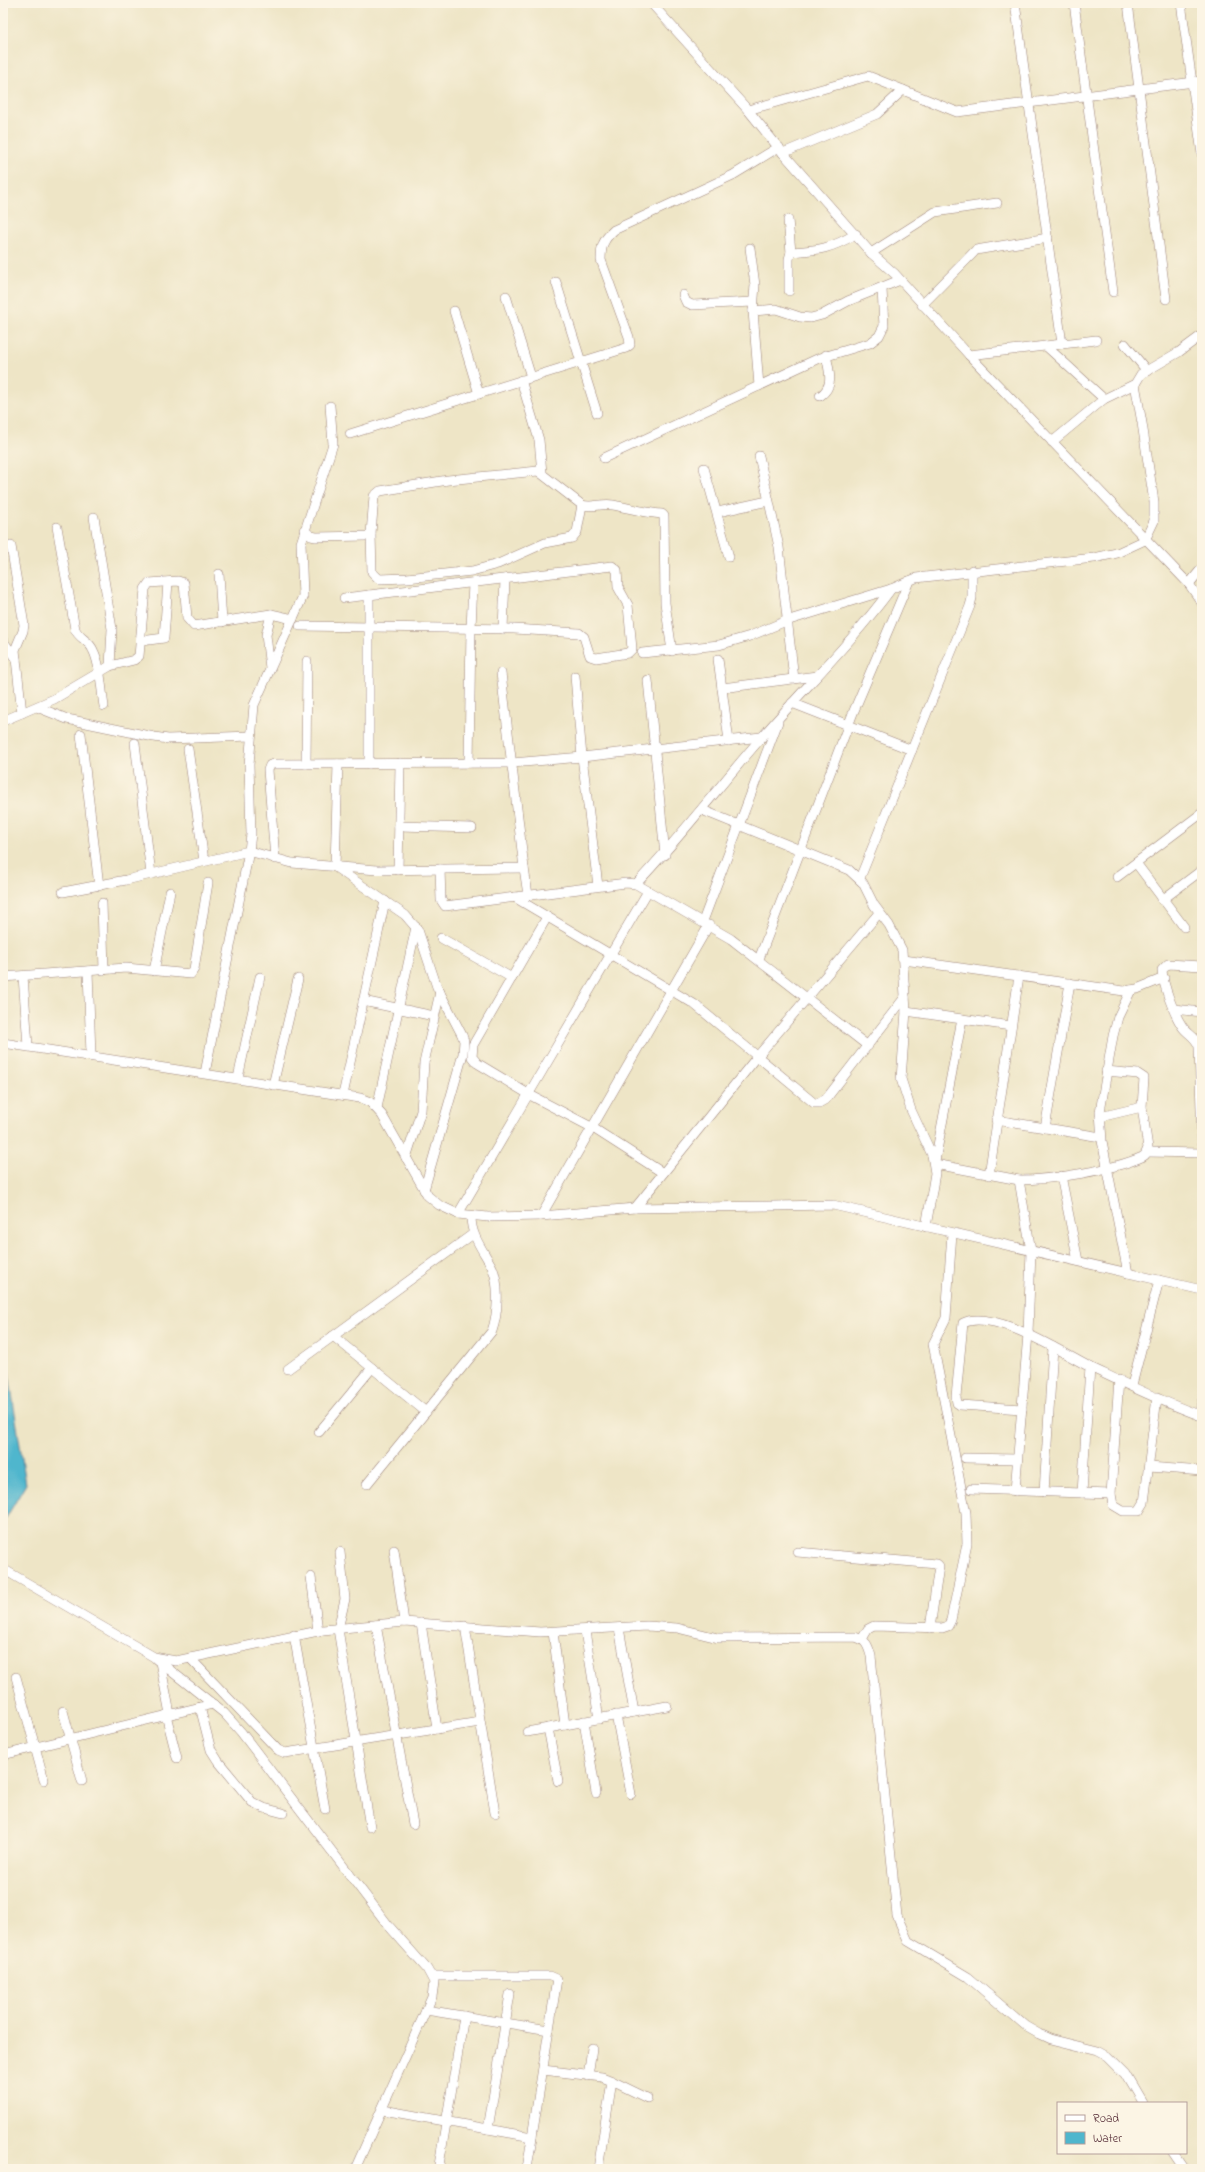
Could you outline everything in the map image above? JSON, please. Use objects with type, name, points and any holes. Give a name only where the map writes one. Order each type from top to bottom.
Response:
[{"type":"street","points":[[651,3],[748,110],[871,253],[900,280],[969,355],[1188,584],[1202,603]]},
{"type":"street","points":[[1015,3],[1030,103],[1062,344]]},
{"type":"street","points":[[1074,3],[1088,95],[1113,292]]},
{"type":"street","points":[[1128,3],[1141,89],[1166,299]]},
{"type":"street","points":[[1181,3],[1202,154]]},
{"type":"street","points":[[748,110],[868,76],[957,112],[1202,81]]},
{"type":"street","points":[[350,434],[626,348],[630,344],[630,337],[601,260],[601,248],[605,239],[614,230],[733,175],[781,150],[878,114],[902,90]]},
{"type":"street","points":[[871,253],[935,212],[997,203]]},
{"type":"street","points":[[788,220],[791,252],[789,259],[789,291]]},
{"type":"street","points":[[791,252],[822,250],[838,245],[856,234]]},
{"type":"street","points":[[922,305],[976,250],[1048,238]]},
{"type":"street","points":[[750,248],[755,285],[753,306],[759,386]]},
{"type":"street","points":[[683,295],[686,302],[692,305],[753,306],[776,309],[800,317],[811,318],[882,289],[900,280]]},
{"type":"street","points":[[556,282],[597,413]]},
{"type":"street","points":[[604,458],[826,355],[859,348],[879,336],[884,326],[885,317],[882,289]]},
{"type":"street","points":[[506,296],[531,377]]},
{"type":"street","points":[[454,311],[479,394]]},
{"type":"street","points":[[1052,442],[1104,399],[1134,384],[1141,374],[1179,352],[1202,335]]},
{"type":"street","points":[[969,355],[1096,340]]},
{"type":"street","points":[[1125,344],[1147,371]]},
{"type":"street","points":[[1046,346],[1104,399]]},
{"type":"street","points":[[820,396],[830,386],[826,355]]},
{"type":"street","points":[[521,380],[539,440],[542,473]]},
{"type":"street","points":[[642,653],[719,645],[750,636],[786,620],[891,589],[927,576],[1094,558],[1117,553],[1145,540],[1154,521],[1154,502],[1142,422],[1134,384]]},
{"type":"street","points":[[205,1073],[249,851],[251,834],[249,765],[254,705],[303,594],[301,544],[304,530],[332,444],[330,406]]},
{"type":"street","points":[[759,456],[779,547],[786,620],[794,679]]},
{"type":"street","points":[[704,468],[718,512],[729,558]]},
{"type":"street","points":[[582,505],[577,532],[572,538],[545,543],[498,564],[472,571],[407,578],[379,579],[372,572],[371,534],[374,496],[380,491],[448,480],[533,470],[542,473],[582,505],[590,507],[612,504],[638,512],[662,514],[664,516],[664,603],[672,651]]},
{"type":"street","points":[[718,512],[768,501]]},
{"type":"street","points":[[94,517],[112,629],[110,666]]},
{"type":"street","points":[[57,527],[75,628],[79,637],[93,648],[99,673],[104,706]]},
{"type":"street","points":[[304,530],[311,536],[316,537],[367,536],[371,534]]},
{"type":"street","points":[[11,546],[24,629],[15,650],[22,713]]},
{"type":"street","points":[[300,626],[503,628],[579,633],[584,637],[590,656],[596,658],[628,653],[632,649],[628,605],[618,587],[617,570],[615,567],[344,598]]},
{"type":"street","points":[[1188,584],[1202,568]]},
{"type":"street","points":[[860,878],[970,606],[972,598],[972,570]]},
{"type":"street","points":[[219,574],[222,622]]},
{"type":"street","points":[[503,628],[505,579]]},
{"type":"street","points":[[759,959],[848,726],[910,581]]},
{"type":"street","points":[[3,720],[37,707],[110,666],[137,658],[141,653],[146,586],[149,584],[168,582],[184,583],[186,618],[190,624],[198,626],[271,614],[293,619]]},
{"type":"street","points":[[142,641],[164,638],[168,582]]},
{"type":"street","points":[[469,763],[473,583]]},
{"type":"street","points":[[636,884],[664,855],[761,737],[865,624],[891,589]]},
{"type":"street","points":[[369,595],[369,764]]},
{"type":"street","points":[[270,668],[266,635],[271,614]]},
{"type":"street","points":[[3,641],[16,659]]},
{"type":"street","points":[[718,659],[729,740]]},
{"type":"street","points":[[306,764],[307,661]]},
{"type":"street","points":[[501,673],[528,895]]},
{"type":"street","points":[[575,676],[582,757],[598,886]]},
{"type":"street","points":[[722,688],[817,676]]},
{"type":"street","points":[[648,680],[664,855]]},
{"type":"street","points":[[792,703],[912,750]]},
{"type":"street","points":[[37,707],[67,718],[168,739],[251,736]]},
{"type":"street","points":[[541,1216],[671,990],[706,923],[738,825],[780,716]]},
{"type":"street","points":[[81,734],[99,886]]},
{"type":"street","points":[[275,859],[269,767],[274,764],[512,763],[582,757],[761,737]]},
{"type":"street","points":[[135,743],[151,874]]},
{"type":"street","points":[[188,749],[204,861]]},
{"type":"street","points":[[398,870],[400,763]]},
{"type":"street","points":[[335,867],[338,764]]},
{"type":"street","points":[[702,810],[849,870],[860,878],[879,913],[899,942],[904,960],[906,1011],[901,1068],[902,1083],[911,1110],[935,1164]]},
{"type":"street","points":[[1117,877],[1202,813]]},
{"type":"street","points":[[399,826],[472,828]]},
{"type":"street","points":[[63,892],[99,886],[249,851],[292,864],[335,867],[398,870],[524,868]]},
{"type":"street","points":[[1136,863],[1162,900],[1184,927]]},
{"type":"street","points":[[335,867],[405,915],[416,927],[422,939],[434,980],[462,1035],[464,1048],[424,1190]]},
{"type":"street","points":[[440,869],[441,900],[445,906],[598,886],[626,883],[636,884],[706,923],[759,959],[806,999],[868,1046]]},
{"type":"street","points":[[1162,900],[1202,870]]},
{"type":"street","points":[[3,977],[126,968],[191,974],[194,969],[208,883]]},
{"type":"street","points":[[458,1214],[530,1095],[648,891]]},
{"type":"street","points":[[154,971],[170,892]]},
{"type":"street","points":[[514,897],[694,1004],[810,1101],[819,1103],[826,1099],[906,997]]},
{"type":"street","points":[[343,1095],[385,901]]},
{"type":"street","points":[[102,903],[104,970]]},
{"type":"street","points":[[635,1208],[757,1057],[879,913]]},
{"type":"street","points":[[547,917],[473,1045],[470,1054],[477,1062],[530,1095],[593,1128],[663,1173]]},
{"type":"street","points":[[377,1108],[416,927]]},
{"type":"street","points":[[441,938],[512,978]]},
{"type":"street","points":[[904,960],[1131,990],[1164,978]]},
{"type":"street","points":[[1202,966],[1168,964],[1162,970],[1174,1009],[1181,1024],[1196,1039],[1199,1047],[1202,1140]]},
{"type":"street","points":[[88,971],[91,1055]]},
{"type":"street","points":[[23,976],[28,1046]]},
{"type":"street","points":[[989,1175],[996,1120],[1019,976]]},
{"type":"street","points":[[238,1078],[260,978]]},
{"type":"street","points":[[274,1085],[298,979]]},
{"type":"street","points":[[1044,1128],[1070,983]]},
{"type":"street","points":[[1128,1273],[1101,1137],[1100,1118],[1106,1071],[1118,1017],[1131,990]]},
{"type":"street","points":[[406,1158],[421,1111],[424,1063],[440,992]]},
{"type":"street","points":[[364,1001],[434,1016]]},
{"type":"street","points":[[1174,1009],[1202,1012]]},
{"type":"street","points":[[906,1011],[1011,1026]]},
{"type":"street","points":[[926,1227],[935,1164],[962,1019]]},
{"type":"street","points":[[3,1043],[91,1055],[360,1098],[370,1102],[377,1108],[424,1190],[439,1205],[458,1214],[471,1217],[541,1216],[635,1208],[833,1205],[1202,1290]]},
{"type":"street","points":[[1106,1071],[1142,1076],[1145,1081],[1142,1107],[1148,1142],[1147,1152]]},
{"type":"street","points":[[1100,1118],[1142,1107]]},
{"type":"street","points":[[996,1120],[1101,1137]]},
{"type":"street","points":[[935,1164],[1019,1180],[1061,1176],[1107,1168],[1138,1159],[1147,1152],[1202,1153]]},
{"type":"street","points":[[1061,1176],[1078,1261]]},
{"type":"street","points":[[1015,1491],[1028,1334],[1031,1251],[1019,1180]]},
{"type":"street","points":[[367,1484],[492,1331],[496,1321],[494,1274],[473,1234],[471,1217]]},
{"type":"street","points":[[862,1639],[868,1629],[874,1626],[942,1628],[948,1626],[951,1620],[967,1544],[965,1507],[933,1352],[935,1338],[946,1318],[952,1233]]},
{"type":"street","points":[[288,1369],[473,1234]]},
{"type":"street","points":[[1132,1385],[1159,1280]]},
{"type":"street","points":[[1022,1409],[957,1404],[956,1397],[961,1327],[963,1323],[968,1320],[978,1320],[1002,1324],[1028,1334],[1090,1367],[1200,1416],[1202,1402]]},
{"type":"street","points":[[334,1336],[426,1412]]},
{"type":"street","points":[[1044,1492],[1053,1347]]},
{"type":"street","points":[[1082,1493],[1090,1367]]},
{"type":"street","points":[[319,1432],[372,1368]]},
{"type":"street","points":[[1119,1379],[1111,1494],[1111,1500],[1116,1509],[1134,1512],[1140,1511],[1145,1499],[1157,1397]]},
{"type":"street","points":[[965,1458],[1017,1459]]},
{"type":"street","points":[[1149,1467],[1202,1471]]},
{"type":"street","points":[[971,1489],[1111,1494]]},
{"type":"street","points":[[394,1550],[404,1622]]},
{"type":"street","points":[[340,1552],[345,1599],[338,1629],[370,1827]]},
{"type":"street","points":[[797,1552],[937,1564],[938,1566],[930,1628]]},
{"type":"street","points":[[3,1568],[157,1660],[224,1713],[255,1748],[388,1925],[432,1976],[434,1987],[426,2010],[383,2110],[355,2169]]},
{"type":"street","points":[[310,1577],[318,1631]]},
{"type":"street","points":[[157,1660],[176,1661],[318,1631],[404,1622],[553,1632],[658,1626],[677,1628],[718,1638],[855,1637],[862,1639],[868,1645],[871,1656],[897,1916],[908,1941],[968,1978],[1025,2026],[1050,2039],[1098,2051],[1107,2056],[1125,2074],[1141,2102]]},
{"type":"street","points":[[421,1623],[437,1729]]},
{"type":"street","points":[[376,1625],[413,1824]]},
{"type":"street","points":[[466,1626],[495,1813]]},
{"type":"street","points":[[619,1628],[634,1712]]},
{"type":"street","points":[[585,1631],[599,1719]]},
{"type":"street","points":[[553,1632],[565,1725]]},
{"type":"street","points":[[294,1635],[324,1809]]},
{"type":"street","points":[[190,1658],[281,1752],[289,1753],[480,1722]]},
{"type":"street","points":[[157,1660],[177,1758]]},
{"type":"street","points":[[16,1677],[44,1780]]},
{"type":"street","points":[[3,1755],[212,1704]]},
{"type":"street","points":[[527,1732],[667,1706]]},
{"type":"street","points":[[200,1707],[213,1754],[252,1802],[264,1808],[283,1813]]},
{"type":"street","points":[[63,1711],[82,1781]]},
{"type":"street","points":[[616,1715],[631,1794]]},
{"type":"street","points":[[584,1721],[596,1793]]},
{"type":"street","points":[[548,1728],[558,1781]]},
{"type":"street","points":[[432,1976],[554,1976],[557,1983],[528,2169]]},
{"type":"street","points":[[488,2129],[510,1994]]},
{"type":"street","points":[[426,2010],[549,2030]]},
{"type":"street","points":[[439,2165],[464,2016]]},
{"type":"street","points":[[588,2076],[592,2048]]},
{"type":"street","points":[[543,2070],[612,2080],[647,2098]]},
{"type":"street","points":[[598,2169],[612,2080]]},
{"type":"street","points":[[383,2110],[532,2137]]},
{"type":"street","points":[[1173,2154],[1183,2169]]},
{"type":"water","points":[[3,1336],[26,1484],[3,1523]]}]
